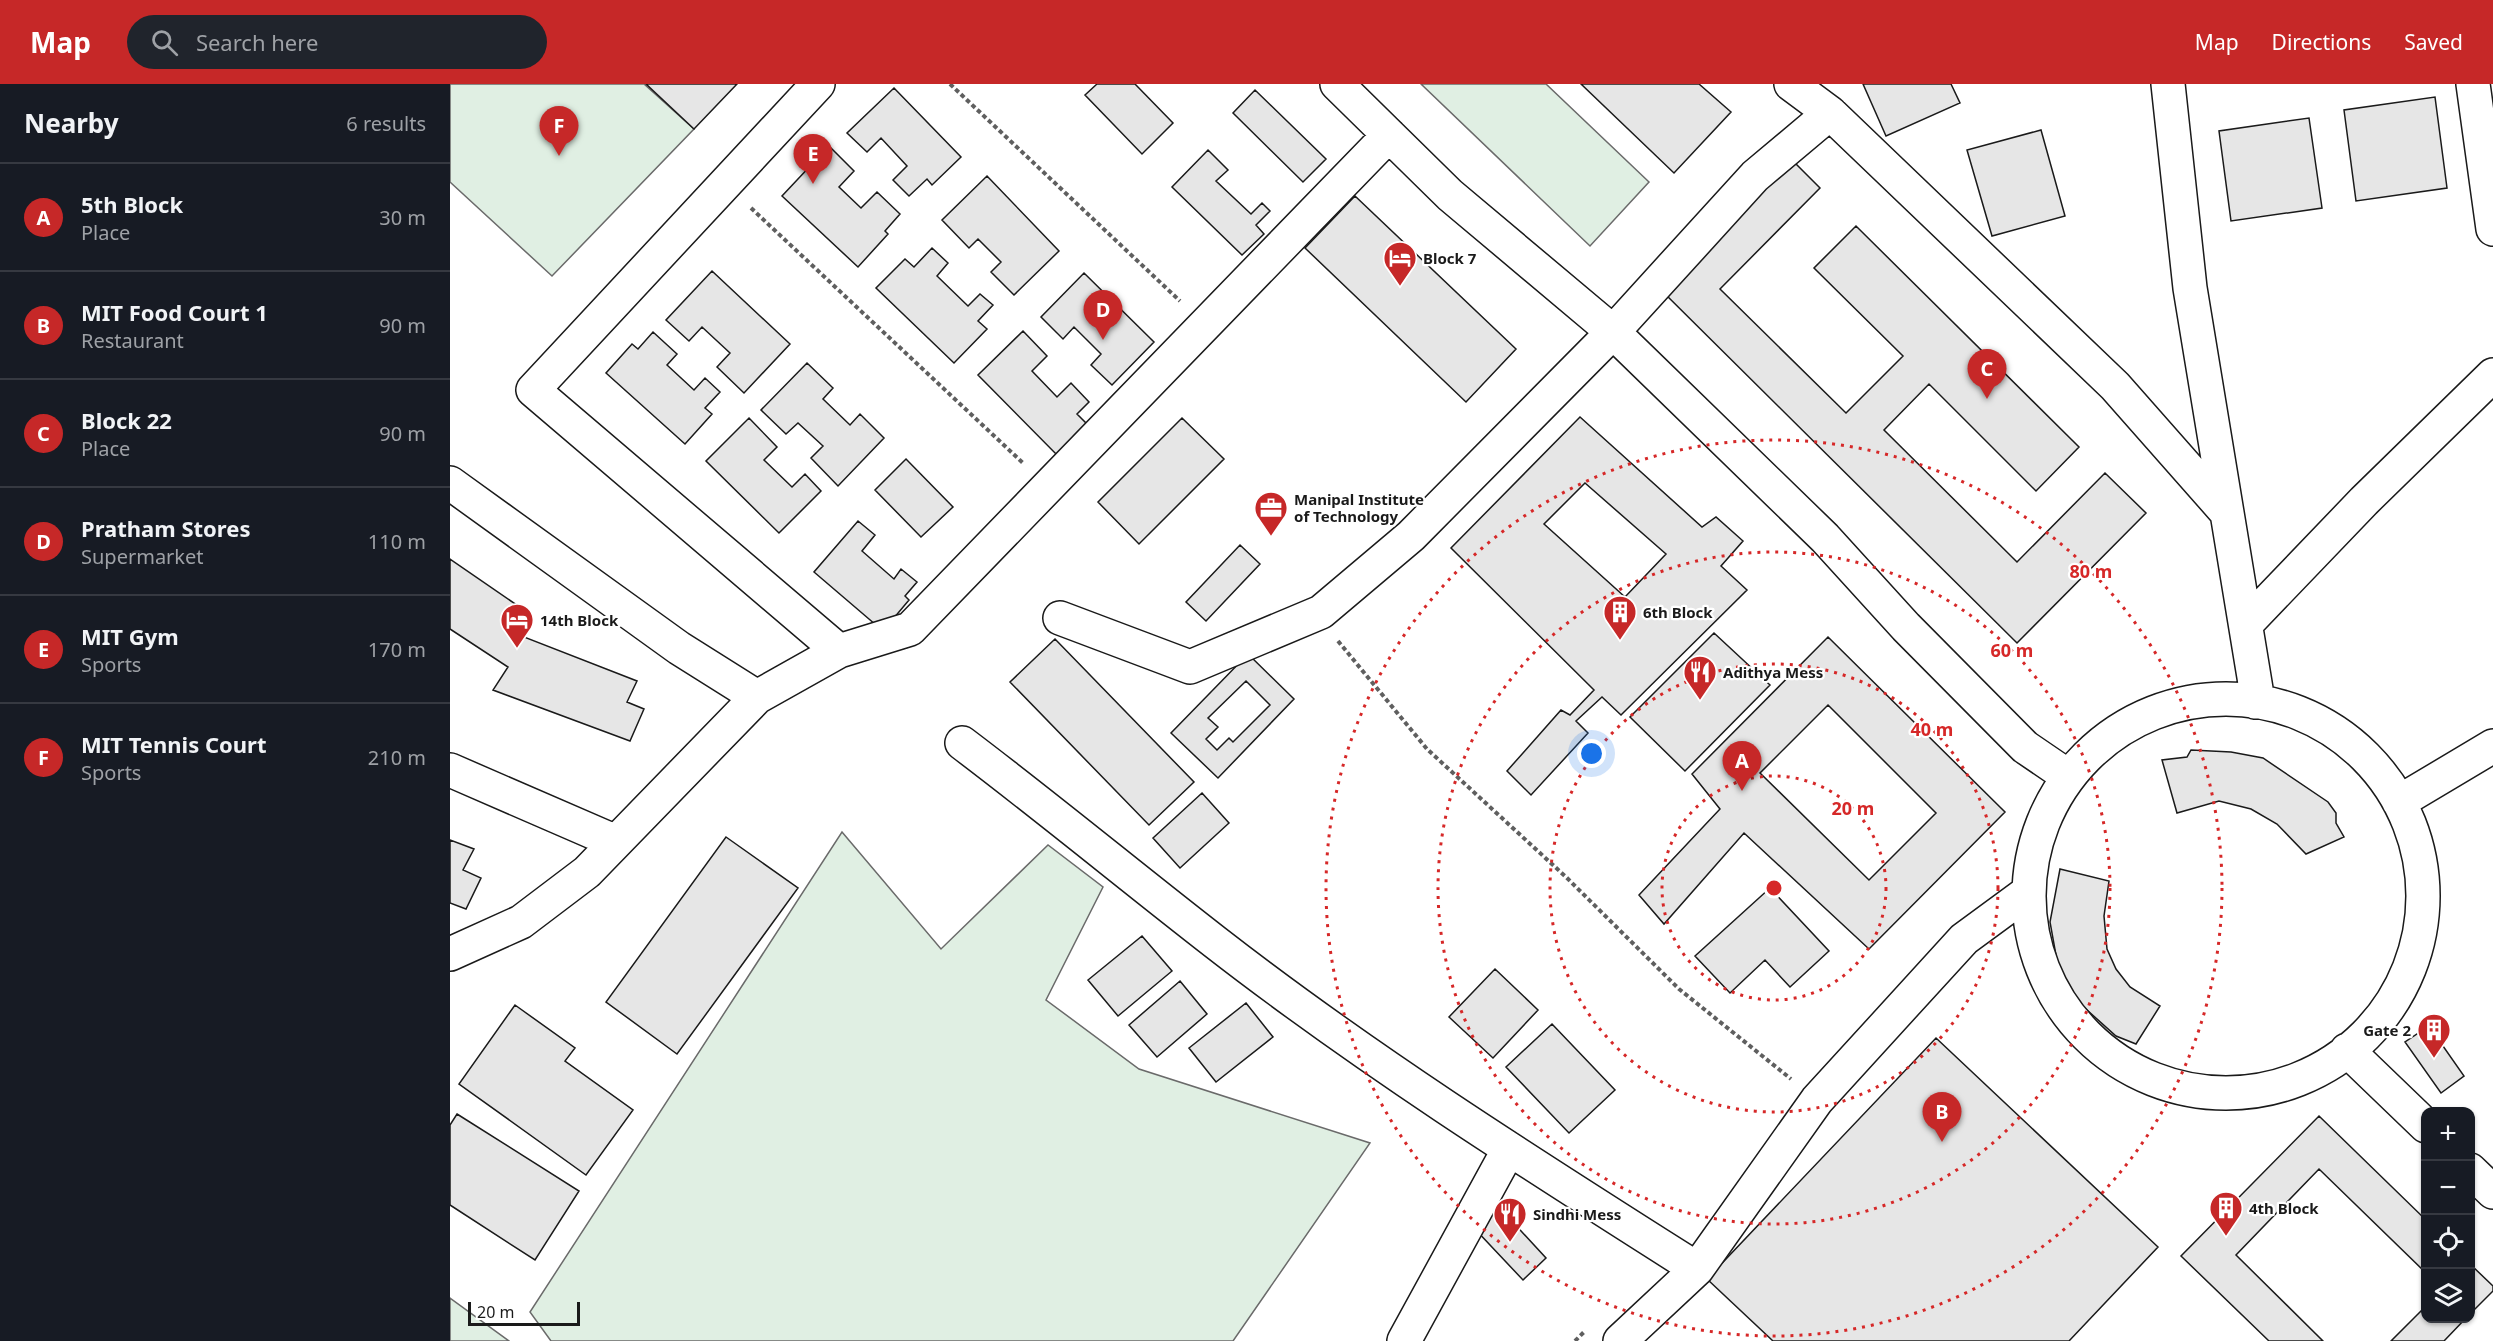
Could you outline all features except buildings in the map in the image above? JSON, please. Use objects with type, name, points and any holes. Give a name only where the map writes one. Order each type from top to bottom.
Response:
[{"type":"street","points":[[818,84],[532,390],[839,651]]},
{"type":"street","points":[[1337,84],[1450,195],[1613,332],[1824,538],[1906,627],[2025,747],[2069,777]]},
{"type":"street","points":[[1791,84],[1830,113],[2115,386],[2227,513]]},
{"type":"street","points":[[2168,84],[2190,288],[2246,624],[2256,689],[2255,702]]},
{"type":"street","points":[[2473,84],[2493,229]]},
{"type":"street","points":[[1060,618],[1190,667],[1321,612],[1411,536],[1613,332],[1755,176],[1830,113]]},
{"type":"street","points":[[450,954],[521,922],[587,872],[757,697],[839,651],[910,629],[1389,135]]},
{"type":"street","points":[[2246,624],[2364,501],[2493,375]]},
{"type":"street","points":[[450,483],[679,648],[757,697]]},
{"type":"street","points":[[2202,701],[2255,702],[2302,715],[2341,736],[2374,766],[2399,802],[2413,834],[2421,867],[2423,900],[2419,934],[2410,966],[2395,997],[2375,1024],[2348,1050],[2303,1077],[2271,1088],[2238,1093],[2182,1089],[2139,1074],[2118,1063],[2093,1043],[2057,999],[2035,948],[2030,920],[2028,892],[2032,859],[2041,827],[2069,777],[2109,738],[2128,726],[2159,712],[2202,701]]},
{"type":"street","points":[[962,743],[1216,942],[1335,1029],[1509,1149],[1696,1269]]},
{"type":"street","points":[[2399,802],[2493,746]]},
{"type":"street","points":[[450,770],[616,842]]},
{"type":"street","points":[[1620,1341],[1696,1269],[1817,1100],[1964,939],[2028,892]]},
{"type":"street","points":[[2348,1050],[2421,1121]]},
{"type":"street","points":[[1404,1341],[1509,1149]]},
{"type":"street","points":[[2475,1175],[2493,1192]]},
{"type":"path","points":[[950,84],[1205,325]]},
{"type":"path","points":[[725,184],[1048,486]]},
{"type":"path","points":[[1321,612],[1342,649],[1427,749],[1566,877],[1679,989],[1817,1100]]},
{"type":"green space","points":[[450,84],[644,84],[694,129],[552,276],[450,182]]},
{"type":"green space","points":[[1421,84],[1546,84],[1649,182],[1590,246]]},
{"type":"green space","points":[[842,832],[941,949],[1048,845],[1103,887],[1046,1000],[1139,1069],[1370,1143],[1233,1341],[551,1341],[530,1312]]},
{"type":"green space","points":[[450,1298],[509,1341],[450,1341]]},
{"type":"place","name":"MIT Tennis Court","points":[[559,156]]},
{"type":"place","name":"MIT Gym","points":[[813,184]]},
{"type":"place","name":"Block 7","points":[[1400,287]]},
{"type":"place","name":"Pratham Stores","points":[[1103,340]]},
{"type":"place","name":"Block 22","points":[[1987,399]]},
{"type":"place","name":"Manipal Institute of Technology","points":[[1271,537]]},
{"type":"place","name":"6th Block","points":[[1620,641]]},
{"type":"place","name":"14th Block","points":[[517,649]]},
{"type":"place","name":"Adithya Mess","points":[[1700,701]]},
{"type":"place","name":"5th Block","points":[[1742,791]]},
{"type":"place","name":"Gate 2","points":[[2434,1059]]},
{"type":"place","name":"MIT Food Court 1","points":[[1942,1142]]},
{"type":"place","name":"4th Block","points":[[2226,1237]]},
{"type":"place","name":"Sindhi Mess","points":[[1510,1243]]}]
